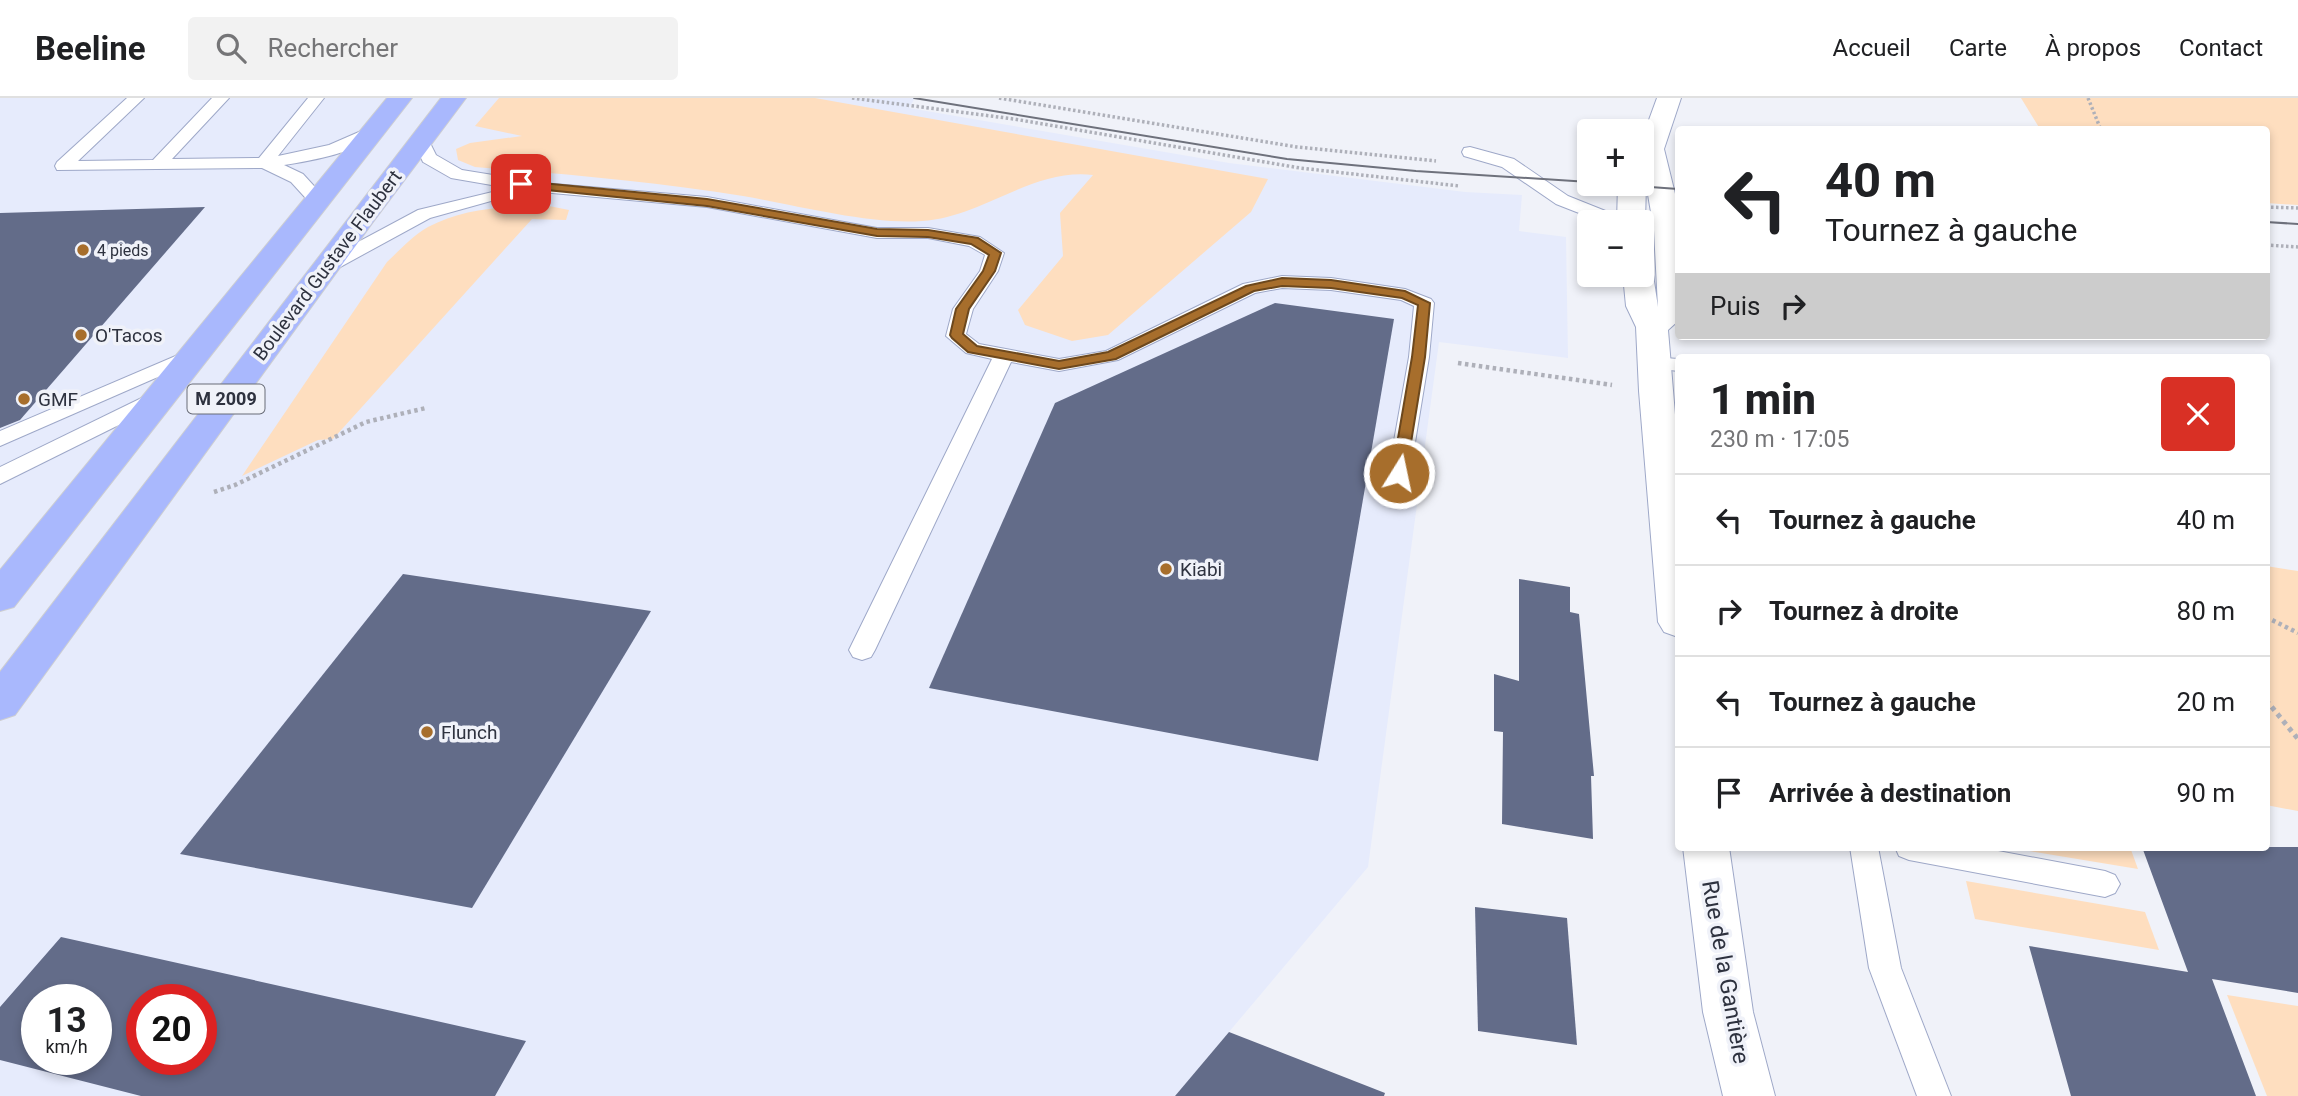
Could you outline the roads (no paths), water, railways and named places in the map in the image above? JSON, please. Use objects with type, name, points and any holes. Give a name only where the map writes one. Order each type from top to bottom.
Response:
[{"type":"main road","name":"M 2009","points":[[0,597],[400,98]]},
{"type":"main road","name":"Boulevard Gustave Flaubert","points":[[0,703],[454,98]]},
{"type":"main road","points":[[1654,134],[1669,98]]},
{"type":"main road","points":[[1652,327],[1673,310],[1673,265],[1660,182],[1654,172]]},
{"type":"main road","points":[[1639,287],[1641,306],[1666,364],[1675,558]]},
{"type":"main road","name":"Rue de la Gantière","points":[[1707,851],[1728,1012],[1749,1096]]},
{"type":"lane","points":[[136,98],[63,166],[264,163],[313,156],[375,130]]},
{"type":"lane","points":[[158,164],[221,98]]},
{"type":"lane","points":[[264,163],[316,98]]},
{"type":"lane","points":[[421,140],[429,158],[457,174],[542,188],[707,202],[877,233],[928,233],[974,241],[995,253],[989,271],[963,309],[956,335],[973,349],[1059,365],[1111,356],[1250,288],[1282,282],[1331,284],[1405,295],[1424,303],[1419,357],[1395,497]]},
{"type":"lane","points":[[1470,152],[1508,163],[1562,200],[1587,210]]},
{"type":"lane","points":[[264,163],[297,178],[318,201]]},
{"type":"lane","points":[[324,268],[424,214],[490,196],[542,188]]},
{"type":"lane","points":[[0,439],[192,355]]},
{"type":"lane","points":[[862,650],[1004,355]]},
{"type":"lane","points":[[0,476],[158,397]]},
{"type":"lane","points":[[1865,851],[1885,968],[1934,1096]]},
{"type":"lane","points":[[1930,851],[2105,884]]},
{"type":"tram line","points":[[914,98],[1287,159],[1416,171],[1577,181]]},
{"type":"tram line","points":[[1654,187],[1675,189]]},
{"type":"tram line","points":[[2270,222],[2298,224]]},
{"type":"place","name":"4 pieds","points":[[83,250]]},
{"type":"place","name":"O'Tacos","points":[[81,335]]},
{"type":"place","name":"GMF","points":[[24,399]]},
{"type":"place","name":"Kiabi","points":[[1166,569]]},
{"type":"place","name":"Flunch","points":[[427,732]]}]
